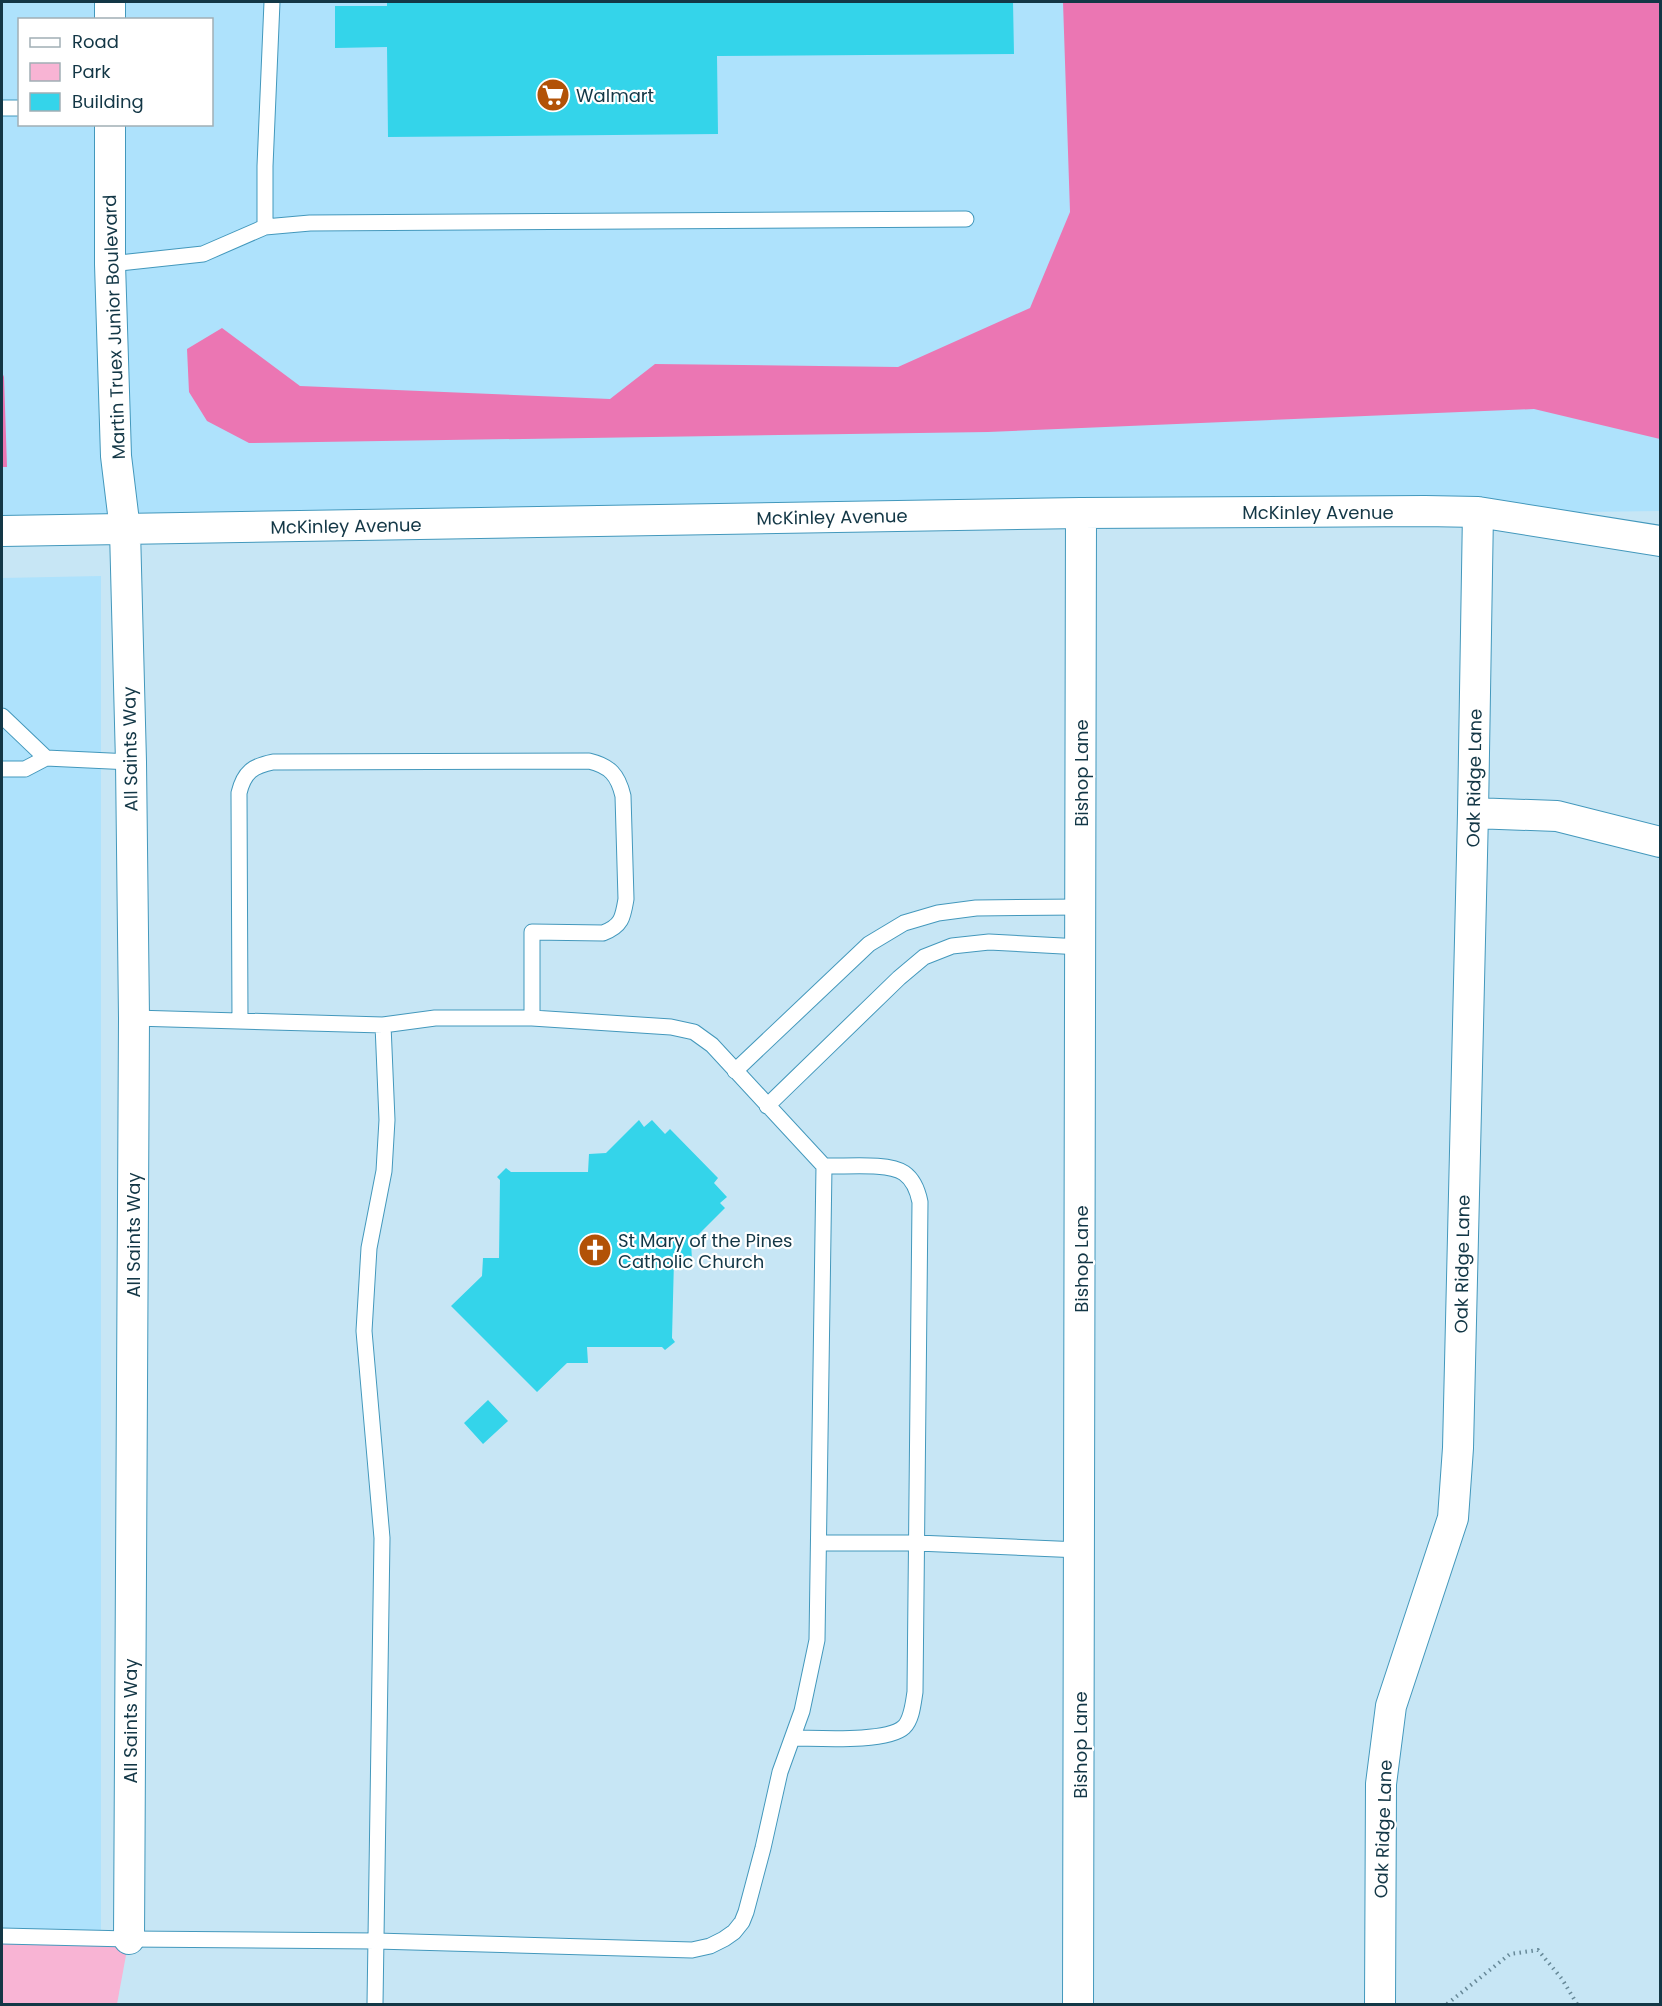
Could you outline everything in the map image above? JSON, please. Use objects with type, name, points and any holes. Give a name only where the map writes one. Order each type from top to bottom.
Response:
[{"type":"street","points":[[110,2],[110,18]]},
{"type":"street","name":"Martin Truex Junior Boulevard","points":[[111,126],[110,264],[116,456],[125,530]]},
{"type":"street","name":"McKinley Avenue","points":[[2,531],[1081,513],[1413,511],[1478,512],[1660,541]]},
{"type":"street","name":"Oak Ridge Lane","points":[[1380,2004],[1381,1784],[1391,1706],[1453,1518],[1458,1448],[1478,512]]},
{"type":"street","name":"Bishop Lane","points":[[1078,2004],[1081,513]]},
{"type":"street","name":"All Saints Way","points":[[125,530],[134,1018],[129,1939]]},
{"type":"street","points":[[1473,813],[1557,816],[1660,842]]},
{"type":"lane","points":[[265,227],[265,166],[272,2]]},
{"type":"lane","points":[[2,108],[18,108]]},
{"type":"lane","points":[[110,264],[203,254],[265,227],[322,222],[966,219]]},
{"type":"lane","points":[[2,716],[46,758]]},
{"type":"lane","points":[[2,769],[25,769],[46,758],[131,762]]},
{"type":"lane","points":[[240,1021],[239,793],[243,778],[248,773],[263,764],[273,762],[589,760],[606,766],[613,772],[623,796],[626,899],[623,915],[612,930],[603,933],[532,932],[532,1018]]},
{"type":"lane","points":[[735,1071],[869,944],[904,923],[938,913],[976,908],[1081,907]]},
{"type":"lane","points":[[767,1106],[899,978],[924,957],[952,946],[988,942],[1081,947]]},
{"type":"lane","points":[[2,1936],[376,1941],[692,1950],[710,1946],[734,1932],[746,1912],[780,1772],[802,1711],[817,1640],[824,1166],[712,1045],[693,1032],[671,1027],[532,1018],[435,1018],[383,1025],[134,1018]]},
{"type":"lane","points":[[375,2004],[382,1538],[364,1331],[369,1248],[384,1171],[386,1140],[383,1025]]},
{"type":"lane","points":[[793,1738],[879,1737],[895,1734],[905,1726],[911,1715],[915,1692],[920,1202],[910,1179],[897,1170],[884,1167],[824,1166]]},
{"type":"lane","points":[[820,1543],[1080,1550]]},
{"type":"path","points":[[1447,2004],[1510,1954],[1538,1950],[1562,1979],[1577,2004]]},
{"type":"shaded area","points":[[2,2],[1660,2],[1660,511],[2,531]]},
{"type":"shaded area","points":[[1063,2],[1660,2],[1660,439],[1534,409],[988,432],[249,443],[207,421],[189,392],[187,349],[222,328],[300,386],[610,399],[655,364],[898,367],[1030,308],[1070,212]]},
{"type":"shaded area","points":[[2,372],[4,377],[7,467],[2,467]]},
{"type":"shaded area","points":[[101,576],[101,1938],[2,1936],[2,578]]},
{"type":"green space","points":[[2,1936],[129,1939],[117,2004],[2,2004]]},
{"type":"building","name":"Walmart","points":[[387,2],[1013,2],[1014,54],[717,56],[718,134],[388,137],[387,47],[335,48],[335,6],[387,6]]},
{"type":"building","name":"St Mary of the Pines Catholic Church","points":[[639,1120],[644,1127],[652,1120],[665,1134],[670,1129],[718,1178],[714,1183],[727,1197],[720,1203],[725,1208],[691,1242],[692,1260],[674,1260],[672,1338],[675,1342],[665,1350],[662,1347],[587,1347],[588,1363],[567,1363],[537,1392],[451,1306],[482,1276],[483,1258],[499,1258],[500,1180],[497,1177],[506,1168],[511,1172],[588,1172],[589,1154],[606,1153]]},
{"type":"building","points":[[488,1400],[508,1421],[483,1444],[464,1423]]},
{"type":"place","name":"Walmart","points":[[553,95]]},
{"type":"place","name":"St Mary of the Pines Catholic Church","points":[[595,1250]]}]
